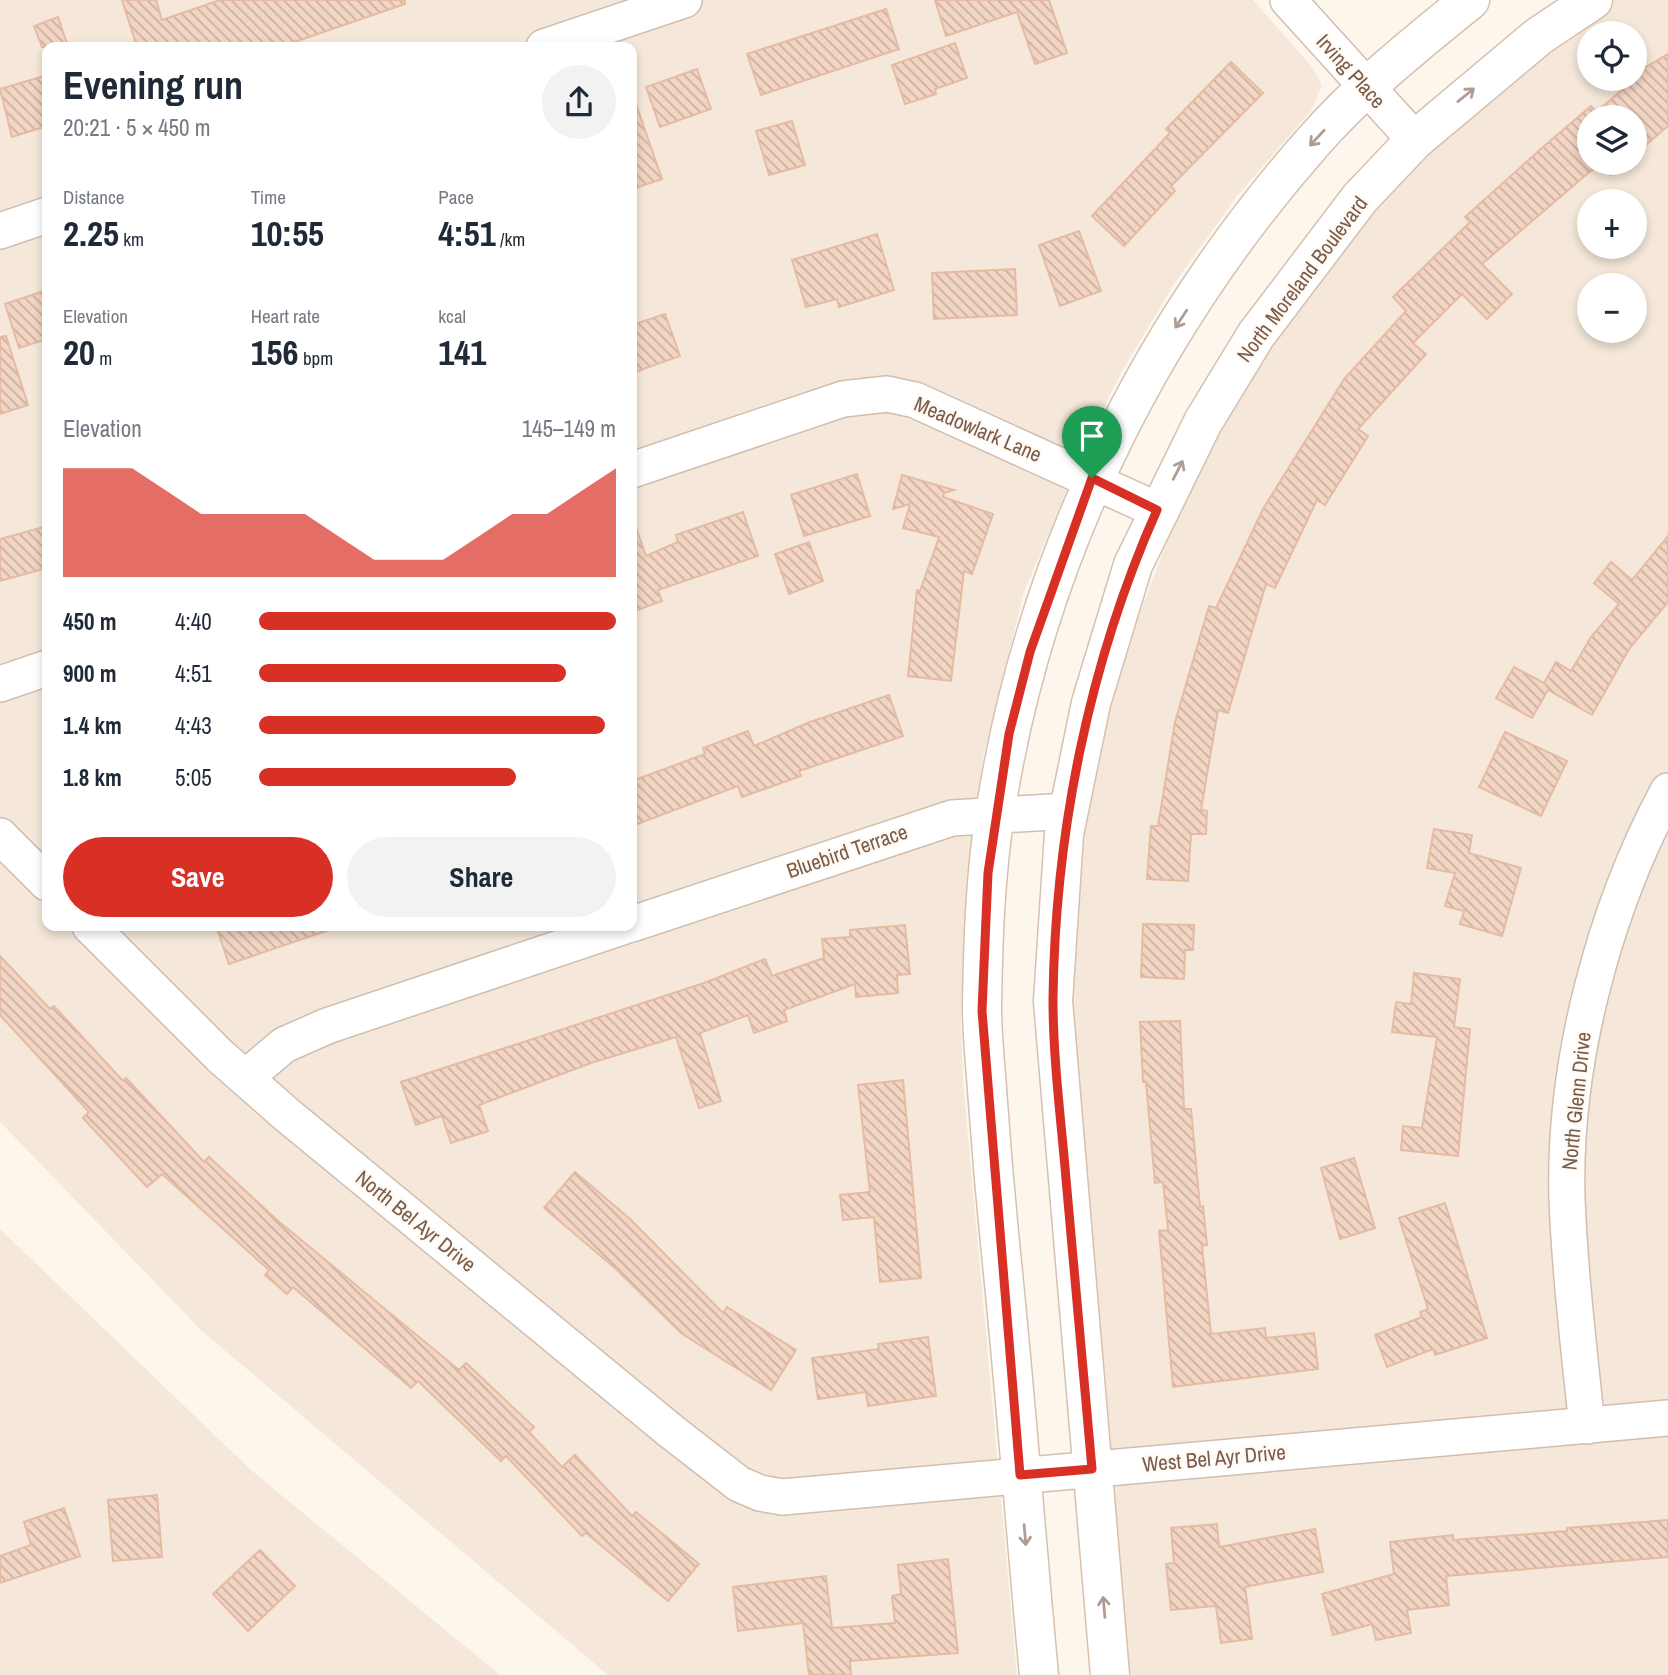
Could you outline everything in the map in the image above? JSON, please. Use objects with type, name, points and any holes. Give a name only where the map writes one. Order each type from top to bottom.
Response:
[{"type":"street","points":[[559,42],[684,0]]},
{"type":"street","name":"Irving Place","points":[[1288,0],[1366,90],[1415,140]]},
{"type":"street","points":[[1039,1675],[982,1011],[988,873],[995,814],[1009,734],[1030,652],[1092,478],[1153,364],[1212,272],[1264,201],[1316,138],[1366,90],[1470,0]]},
{"type":"street","name":"North Moreland Boulevard","points":[[1110,1675],[1053,1001],[1055,940],[1068,811],[1094,691],[1133,565],[1157,510],[1203,422],[1256,335],[1360,198],[1415,140],[1539,36],[1593,0]]},
{"type":"street","points":[[0,231],[42,217]]},
{"type":"street","name":"Meadowlark Lane","points":[[637,468],[843,399],[887,394],[915,400],[1092,478],[1157,510]]},
{"type":"street","points":[[0,684],[42,670]]},
{"type":"street","name":"North Glenn Drive","points":[[1587,1426],[1567,1198],[1569,1140],[1578,1062],[1592,988],[1620,896],[1668,791]]},
{"type":"street","name":"Bluebird Terrace","points":[[637,921],[924,825],[952,818],[1068,811]]},
{"type":"street","points":[[0,836],[42,878]]},
{"type":"street","name":"North Bel Ayr Drive","points":[[95,931],[245,1078],[673,1432],[739,1484],[760,1493]]},
{"type":"street","points":[[245,1078],[284,1045],[327,1026],[610,931]]},
{"type":"street","name":"West Bel Ayr Drive","points":[[760,1493],[782,1497],[1668,1418]]},
{"type":"shaded area","points":[[0,0],[1253,0],[1312,67],[1322,85],[1311,111],[1237,196],[1174,284],[1121,373],[1091,433],[1024,592],[982,762],[967,903],[961,1021],[963,1081],[1017,1675],[608,1675],[202,1331],[0,1122]]},
{"type":"shaded area","points":[[1613,0],[1668,0],[1668,1675],[1129,1675],[1088,1265],[1069,992],[1081,832],[1108,696],[1194,471],[1265,347],[1405,172],[1577,26],[1577,91],[1647,91],[1647,21],[1583,21]]},
{"type":"shaded area","points":[[0,1229],[251,1470],[500,1675],[0,1675]]},
{"type":"building","points":[[122,0],[156,0],[162,20],[220,0],[405,0],[405,4],[295,42],[135,42]]},
{"type":"building","points":[[935,0],[1049,0],[1067,53],[1035,64],[1017,12],[946,36]]},
{"type":"building","points":[[886,9],[899,49],[761,95],[747,54]]},
{"type":"building","points":[[58,17],[66,42],[42,42],[42,47],[34,26]]},
{"type":"building","points":[[955,43],[967,78],[935,89],[936,94],[905,104],[892,65]]},
{"type":"building","points":[[1668,54],[1668,126],[1647,144],[1647,105],[1604,105],[1621,91],[1647,91],[1647,66]]},
{"type":"building","points":[[1231,62],[1263,93],[1171,186],[1175,191],[1124,246],[1092,216],[1170,133],[1166,129]]},
{"type":"building","points":[[697,69],[711,109],[660,127],[646,87]]},
{"type":"building","points":[[42,76],[42,128],[12,137],[0,89]]},
{"type":"building","points":[[637,107],[662,179],[637,187]]},
{"type":"building","points":[[1577,118],[1577,175],[1586,175],[1482,264],[1512,294],[1487,319],[1462,294],[1413,343],[1426,354],[1358,429],[1368,436],[1325,505],[1317,500],[1275,588],[1266,584],[1228,713],[1218,710],[1201,810],[1207,811],[1206,834],[1191,834],[1188,881],[1147,879],[1151,826],[1158,826],[1175,722],[1209,606],[1216,608],[1263,509],[1344,379],[1406,311],[1393,297],[1470,222],[1465,217]]},
{"type":"building","points":[[792,121],[805,165],[769,175],[756,131]]},
{"type":"building","points":[[1079,231],[1101,291],[1060,306],[1039,245]]},
{"type":"building","points":[[877,234],[894,290],[839,307],[837,299],[806,307],[792,260]]},
{"type":"building","points":[[1015,269],[1017,315],[934,319],[932,273]]},
{"type":"building","points":[[42,292],[42,341],[19,348],[5,304]]},
{"type":"building","points":[[665,314],[680,356],[637,371],[637,323]]},
{"type":"building","points":[[6,336],[28,405],[0,414],[0,337]]},
{"type":"building","points":[[857,474],[870,516],[804,536],[791,495]]},
{"type":"building","points":[[902,475],[954,490],[944,493],[943,497],[993,514],[972,574],[964,571],[951,681],[908,676],[917,590],[920,591],[939,537],[903,528],[910,504],[893,509]]},
{"type":"building","points":[[743,512],[758,556],[658,590],[662,601],[637,610],[637,531],[646,556],[678,542],[676,535]]},
{"type":"building","points":[[42,527],[42,569],[0,581],[0,539]]},
{"type":"building","points":[[1668,536],[1668,602],[1629,649],[1592,715],[1548,690],[1532,718],[1496,698],[1514,667],[1544,683],[1556,662],[1571,671],[1591,637],[1619,604],[1594,583],[1611,562],[1632,580]]},
{"type":"building","points":[[809,542],[823,581],[789,594],[775,554]]},
{"type":"building","points":[[889,695],[903,736],[799,771],[801,776],[742,797],[738,786],[637,824],[637,779],[705,754],[703,748],[748,731],[754,746],[810,722]]},
{"type":"building","points":[[1505,732],[1567,761],[1541,816],[1479,787]]},
{"type":"building","points":[[1434,829],[1472,835],[1469,853],[1521,868],[1502,936],[1460,924],[1464,911],[1445,906],[1455,873],[1427,868]]},
{"type":"building","points":[[1143,924],[1194,925],[1193,950],[1185,950],[1184,979],[1141,977]]},
{"type":"building","points":[[905,925],[910,974],[897,975],[898,993],[856,997],[855,984],[784,1010],[787,1021],[754,1033],[748,1015],[700,1033],[721,1101],[699,1108],[676,1037],[591,1063],[479,1105],[488,1131],[451,1143],[442,1116],[416,1125],[401,1082],[704,983],[765,959],[772,976],[824,958],[822,939],[850,937],[850,930]]},
{"type":"building","points":[[218,931],[326,931],[229,964]]},
{"type":"building","points":[[0,956],[50,1009],[54,1006],[123,1081],[126,1078],[204,1162],[209,1157],[277,1220],[459,1370],[466,1363],[534,1427],[529,1432],[562,1467],[575,1455],[632,1516],[636,1512],[699,1564],[668,1601],[586,1533],[582,1536],[506,1456],[501,1461],[418,1381],[411,1388],[293,1287],[287,1294],[265,1275],[269,1270],[162,1174],[147,1187],[83,1118],[89,1112],[0,1015]]},
{"type":"building","points":[[1414,973],[1460,979],[1454,1027],[1470,1029],[1458,1156],[1401,1150],[1403,1126],[1422,1128],[1437,1037],[1392,1032],[1396,1002],[1411,1004]]},
{"type":"building","points":[[1180,1021],[1184,1109],[1191,1109],[1200,1207],[1203,1206],[1207,1245],[1202,1246],[1211,1334],[1265,1328],[1266,1338],[1314,1333],[1318,1369],[1173,1387],[1159,1231],[1168,1230],[1163,1182],[1155,1183],[1146,1082],[1143,1082],[1140,1022]]},
{"type":"building","points":[[903,1080],[921,1278],[880,1282],[874,1217],[843,1220],[840,1195],[870,1192],[858,1085]]},
{"type":"building","points":[[1354,1158],[1375,1228],[1340,1239],[1321,1168]]},
{"type":"building","points":[[575,1172],[630,1219],[723,1313],[727,1307],[796,1350],[771,1390],[681,1333],[616,1269],[544,1208]]},
{"type":"building","points":[[1445,1203],[1487,1338],[1435,1355],[1433,1349],[1387,1367],[1375,1335],[1422,1317],[1420,1312],[1428,1309],[1399,1218]]},
{"type":"building","points":[[928,1337],[936,1396],[868,1406],[866,1392],[818,1399],[812,1358],[879,1349],[878,1344]]},
{"type":"building","points":[[157,1495],[162,1557],[113,1561],[108,1500]]},
{"type":"building","points":[[64,1508],[80,1556],[0,1583],[0,1556],[31,1545],[24,1522]]},
{"type":"building","points":[[1668,1520],[1668,1557],[1446,1576],[1449,1605],[1407,1610],[1411,1633],[1376,1640],[1372,1624],[1333,1635],[1322,1594],[1394,1574],[1390,1542],[1453,1535],[1453,1540],[1567,1531],[1567,1528]]},
{"type":"building","points":[[1217,1524],[1219,1547],[1315,1529],[1323,1572],[1245,1587],[1252,1639],[1221,1643],[1216,1606],[1171,1610],[1166,1564],[1174,1563],[1171,1528]]},
{"type":"building","points":[[260,1550],[295,1586],[248,1631],[213,1594]]},
{"type":"building","points":[[948,1559],[958,1653],[850,1661],[851,1675],[809,1675],[803,1623],[738,1631],[733,1587],[826,1576],[832,1628],[895,1623],[892,1596],[901,1594],[898,1565]]},
{"type":"route","points":[[1092,478],[1157,510],[1133,565],[1091,704],[1064,834],[1055,940],[1053,1001],[1057,1079],[1092,1469],[1020,1475],[995,1199],[982,1011],[988,873],[1009,734],[1030,652],[1092,478]]}]
